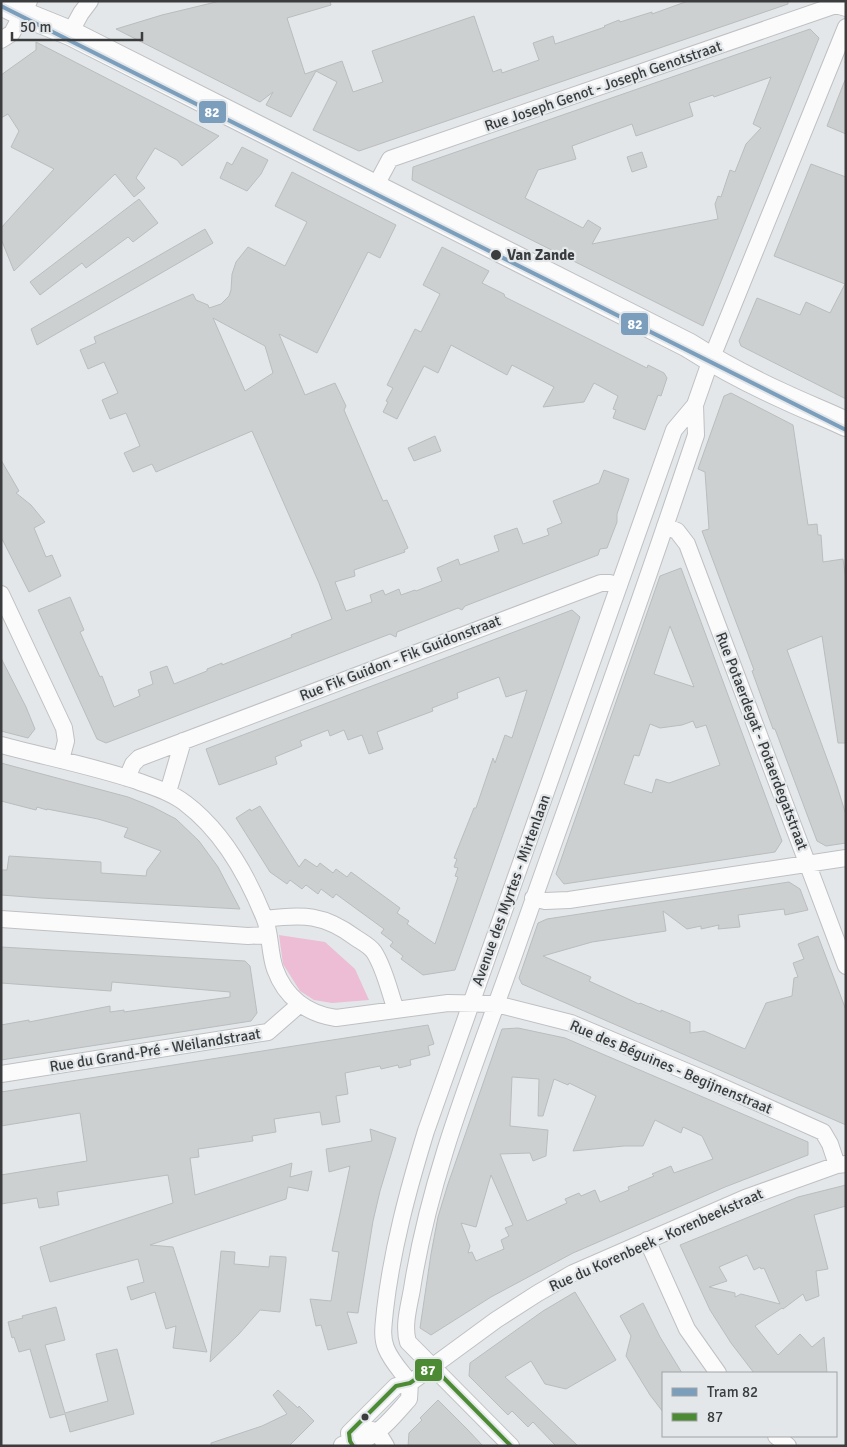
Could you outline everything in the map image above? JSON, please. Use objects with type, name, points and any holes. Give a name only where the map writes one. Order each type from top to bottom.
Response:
[{"type":"main road","points":[[1,3],[28,5],[70,33],[688,345],[713,354],[783,397],[846,424]]},
{"type":"street","points":[[70,33],[90,1]]},
{"type":"street","points":[[1,40],[12,33],[28,5]]},
{"type":"street","name":"Rue Joseph Genot - Joseph Genotstraat","points":[[375,187],[390,159],[836,5],[846,8]]},
{"type":"street","name":"Avenue des Myrtes - Mirtenlaan","points":[[410,1383],[386,1348],[383,1336],[389,1281],[401,1218],[426,1131],[674,430],[695,405],[713,354],[846,27]]},
{"type":"street","name":"Avenue des Myrtes - Mirtenlaan","points":[[511,1446],[408,1342],[406,1334],[414,1276],[433,1187],[696,435],[695,405]]},
{"type":"street","name":"Rue Potaerdegat - Potaerdegatstraat","points":[[665,526],[677,531],[687,544],[846,966]]},
{"type":"street","name":"Rue Fik Guidon - Fik Guidonstraat","points":[[126,778],[133,764],[139,758],[601,582],[619,586]]},
{"type":"street","points":[[1,594],[64,728],[66,741],[60,760]]},
{"type":"street","points":[[168,792],[183,741]]},
{"type":"street","points":[[1,745],[126,778],[168,792],[185,802],[220,837],[232,855],[266,927],[275,968],[283,986],[290,996],[300,1004]]},
{"type":"street","points":[[534,898],[545,901],[570,900],[846,858]]},
{"type":"street","points":[[1,919],[248,936],[288,915],[316,917],[337,925],[373,951],[382,968],[396,1010]]},
{"type":"street","name":"Rue des Béguines - Begijnenstraat","points":[[300,1004],[318,1014],[336,1018],[448,1004],[496,1004],[570,1023],[823,1132],[841,1164]]},
{"type":"street","name":"Rue du Grand-Pré - Weilandstraat","points":[[1,1074],[268,1032],[300,1004]]},
{"type":"street","name":"Rue du Korenbeek - Korenbeekstraat","points":[[410,1383],[409,1399],[377,1431],[366,1439],[348,1444],[348,1433],[396,1386],[410,1383],[496,1320],[573,1273],[745,1198],[841,1164]]},
{"type":"street","points":[[647,1240],[687,1329],[717,1372]]},
{"type":"street","points":[[355,1426],[377,1431],[386,1446]]},
{"type":"street","points":[[777,1437],[788,1446]]},
{"type":"shaded area","points":[[279,935],[325,942],[355,969],[369,1000],[332,1003],[314,1000],[300,991],[283,964]]},
{"type":"building","points":[[220,1],[330,1],[331,5],[287,18],[305,74],[342,61],[353,92],[383,82],[372,51],[474,16],[493,72],[501,69],[502,73],[539,60],[533,43],[553,36],[555,44],[605,27],[619,20],[620,22],[652,12],[652,14],[688,1],[788,1],[788,4],[359,151],[313,130],[337,82],[316,71],[291,117],[266,105],[273,92],[260,102],[116,29],[162,15]]},
{"type":"building","points":[[810,29],[819,38],[703,326],[412,180],[413,167]],"holes":[[[771,77],[753,124],[761,128],[746,144],[735,172],[730,170],[721,197],[718,196],[715,204],[718,219],[592,244],[601,228],[588,220],[583,228],[525,198],[538,170],[576,159],[572,146],[632,124],[636,136],[693,116],[689,103],[713,95],[714,97]]]},
{"type":"building","points":[[36,42],[219,136],[182,166],[177,160],[155,148],[136,178],[145,188],[134,197],[115,174],[14,271],[1,239],[1,228],[54,169],[11,147],[19,131],[8,114],[1,118],[1,75],[36,50]]},
{"type":"building","points":[[846,80],[846,134],[827,126]]},
{"type":"building","points":[[242,147],[268,160],[261,174],[247,191],[220,178],[227,162],[232,165]]},
{"type":"building","points":[[642,152],[647,167],[632,172],[627,157]]},
{"type":"building","points":[[811,164],[846,177],[846,399],[741,346],[739,341],[757,298],[800,315],[806,302],[830,313],[845,284],[774,256]]},
{"type":"building","points":[[292,172],[396,225],[380,258],[368,252],[317,353],[279,334],[305,395],[335,383],[346,406],[344,410],[383,501],[387,500],[408,548],[404,550],[405,552],[354,570],[355,576],[335,582],[346,611],[372,602],[370,595],[383,590],[385,595],[399,589],[401,595],[442,581],[437,568],[458,559],[460,565],[499,551],[494,536],[517,528],[523,544],[549,535],[547,529],[562,523],[553,501],[599,483],[604,470],[629,479],[617,514],[617,522],[607,548],[600,549],[598,555],[465,606],[462,610],[458,608],[397,632],[396,637],[390,634],[106,743],[97,739],[38,610],[70,597],[84,630],[80,632],[100,677],[102,676],[114,707],[140,696],[138,690],[153,684],[150,672],[167,666],[174,684],[332,619],[319,583],[252,431],[156,472],[152,464],[133,472],[124,453],[140,446],[126,413],[110,419],[102,400],[118,393],[104,362],[88,369],[80,350],[96,343],[94,337],[193,294],[196,300],[208,305],[209,308],[221,304],[229,296],[236,262],[248,247],[285,266],[307,222],[275,206]],"holes":[[[213,318],[265,346],[273,373],[245,391]]]},
{"type":"building","points":[[139,199],[158,223],[133,242],[128,237],[86,268],[82,263],[40,295],[30,282]]},
{"type":"building","points":[[205,229],[213,243],[37,345],[31,329]]},
{"type":"building","points":[[442,247],[489,271],[482,283],[504,294],[505,297],[647,368],[648,365],[664,373],[667,378],[661,396],[658,395],[645,430],[613,418],[616,410],[613,409],[618,396],[594,383],[584,402],[543,407],[554,387],[512,365],[507,375],[451,345],[438,373],[424,366],[397,419],[383,412],[393,388],[387,385],[415,329],[421,332],[440,294],[423,285]]},
{"type":"building","points":[[731,393],[793,425],[808,525],[817,524],[818,535],[821,535],[823,562],[843,559],[846,580],[846,743],[838,743],[822,636],[787,650],[846,815],[846,843],[826,846],[817,841],[775,729],[773,729],[752,671],[754,670],[702,531],[709,529],[705,472],[698,469],[724,396]]},
{"type":"building","points":[[435,436],[441,451],[414,461],[408,448]]},
{"type":"building","points":[[1,460],[19,491],[16,493],[31,505],[45,522],[34,528],[46,557],[52,555],[61,576],[29,592],[1,537]]},
{"type":"building","points":[[681,568],[782,841],[775,852],[564,884],[556,874],[660,576]],"holes":[[[670,626],[694,687],[654,674]],[[693,721],[696,728],[706,725],[720,765],[669,783],[656,779],[652,793],[624,784],[634,755],[639,756],[650,724],[660,728],[682,725]]]},
{"type":"building","points":[[572,610],[580,617],[455,970],[423,975],[401,959],[403,956],[390,946],[393,942],[381,933],[384,929],[336,894],[333,898],[321,889],[318,894],[306,885],[302,889],[290,880],[287,884],[270,872],[236,818],[250,809],[251,811],[260,806],[299,867],[305,859],[317,867],[320,863],[333,873],[336,869],[347,877],[351,872],[400,908],[397,913],[409,921],[407,924],[435,944],[458,877],[455,876],[458,868],[454,867],[457,859],[454,858],[474,808],[476,808],[493,758],[495,763],[505,735],[512,738],[527,690],[506,697],[499,677],[457,693],[458,698],[432,708],[433,711],[377,732],[383,749],[369,754],[362,735],[348,740],[344,730],[330,736],[328,730],[300,741],[302,746],[275,757],[277,764],[219,785],[206,749]]},
{"type":"building","points":[[1,658],[35,729],[28,738],[1,731]]},
{"type":"building","points":[[1,763],[128,797],[176,819],[199,841],[218,867],[240,909],[1,895],[1,870],[7,870],[9,856],[101,862],[101,873],[146,876],[147,870],[161,851],[124,837],[128,828],[98,819],[37,807],[36,810],[1,801]]},
{"type":"building","points":[[789,882],[800,889],[808,910],[785,915],[784,909],[738,915],[740,927],[718,929],[719,925],[701,929],[701,926],[687,929],[663,911],[666,931],[592,942],[543,956],[591,977],[589,981],[639,1004],[661,1012],[661,1010],[690,1022],[690,1033],[704,1031],[745,1049],[766,1003],[792,996],[794,978],[798,977],[793,963],[804,959],[798,944],[818,936],[846,1010],[846,1125],[522,984],[519,978],[538,923],[547,919]]},
{"type":"building","points":[[1,947],[245,961],[250,966],[257,1013],[251,1021],[1,1060],[1,1025],[29,1020],[29,1022],[110,1006],[110,1012],[124,1010],[124,1012],[230,997],[230,992],[112,982],[111,991],[1,983]]},
{"type":"building","points":[[428,1025],[434,1044],[428,1046],[430,1055],[410,1060],[411,1065],[399,1068],[398,1065],[381,1069],[380,1066],[345,1073],[348,1094],[336,1096],[340,1122],[322,1125],[320,1112],[274,1119],[276,1132],[252,1136],[253,1141],[198,1149],[199,1157],[190,1158],[195,1195],[292,1163],[290,1177],[312,1171],[308,1191],[288,1187],[286,1199],[150,1245],[173,1247],[207,1352],[173,1348],[176,1326],[166,1329],[155,1292],[131,1300],[127,1287],[144,1282],[138,1259],[50,1282],[40,1247],[173,1203],[168,1175],[57,1192],[59,1205],[39,1208],[37,1198],[1,1204],[1,1175],[87,1161],[80,1113],[1,1126],[1,1092]]},
{"type":"building","points":[[518,1028],[565,1038],[808,1142],[808,1155],[725,1187],[573,1253],[491,1297],[431,1335],[420,1328],[438,1217],[502,1029]],"holes":[[[512,1077],[539,1079],[538,1116],[543,1116],[554,1079],[568,1085],[569,1083],[596,1096],[573,1151],[643,1146],[655,1120],[681,1133],[683,1127],[702,1136],[713,1159],[674,1173],[671,1166],[652,1174],[654,1176],[628,1187],[629,1190],[600,1202],[595,1190],[581,1196],[579,1193],[565,1199],[567,1203],[527,1221],[500,1154],[530,1153],[533,1161],[546,1156],[548,1130],[510,1126]],[[491,1175],[513,1225],[505,1228],[509,1236],[501,1240],[504,1249],[476,1261],[472,1252],[468,1253],[470,1246],[461,1223],[476,1227]]]},
{"type":"building","points":[[370,1129],[396,1138],[373,1221],[358,1313],[347,1312],[357,1343],[328,1350],[321,1325],[316,1326],[310,1299],[331,1301],[339,1252],[332,1251],[350,1166],[329,1172],[326,1149],[372,1141]]},
{"type":"building","points":[[846,1185],[846,1206],[814,1215],[828,1269],[816,1271],[819,1296],[806,1301],[803,1294],[755,1326],[778,1355],[800,1334],[812,1347],[824,1337],[827,1372],[753,1372],[731,1343],[710,1310],[680,1245],[798,1197]],"holes":[[[747,1255],[754,1270],[760,1267],[761,1269],[764,1268],[780,1304],[741,1294],[735,1297],[735,1293],[709,1287],[727,1281],[719,1267]]]},
{"type":"building","points":[[221,1251],[235,1252],[234,1264],[269,1267],[270,1256],[286,1257],[286,1261],[280,1312],[260,1310],[210,1362]]},
{"type":"building","points":[[575,1292],[616,1360],[566,1389],[545,1384],[531,1361],[505,1377],[578,1446],[556,1446],[533,1422],[528,1427],[512,1411],[508,1415],[469,1376],[470,1363],[543,1311]]},
{"type":"building","points":[[643,1303],[660,1337],[681,1372],[662,1372],[662,1411],[626,1356],[631,1336],[620,1316]]},
{"type":"building","points":[[56,1307],[65,1340],[45,1345],[65,1413],[108,1401],[96,1354],[117,1349],[134,1414],[70,1432],[65,1414],[50,1418],[30,1349],[19,1352],[14,1337],[12,1338],[8,1322],[23,1318],[22,1316]]},
{"type":"building","points":[[278,1390],[298,1408],[299,1406],[314,1421],[289,1446],[211,1446],[211,1443],[262,1426],[287,1414],[273,1395]]},
{"type":"building","points":[[438,1400],[483,1446],[408,1446],[409,1433],[422,1420],[420,1418]]},
{"type":"tram line","name":"82","points":[[1,6],[846,430]]},
{"type":"transit line","name":"87","points":[[353,1446],[349,1433],[396,1386],[410,1383],[433,1367],[511,1446]]},
{"type":"place","name":"Van Zande","points":[[496,255]]}]
